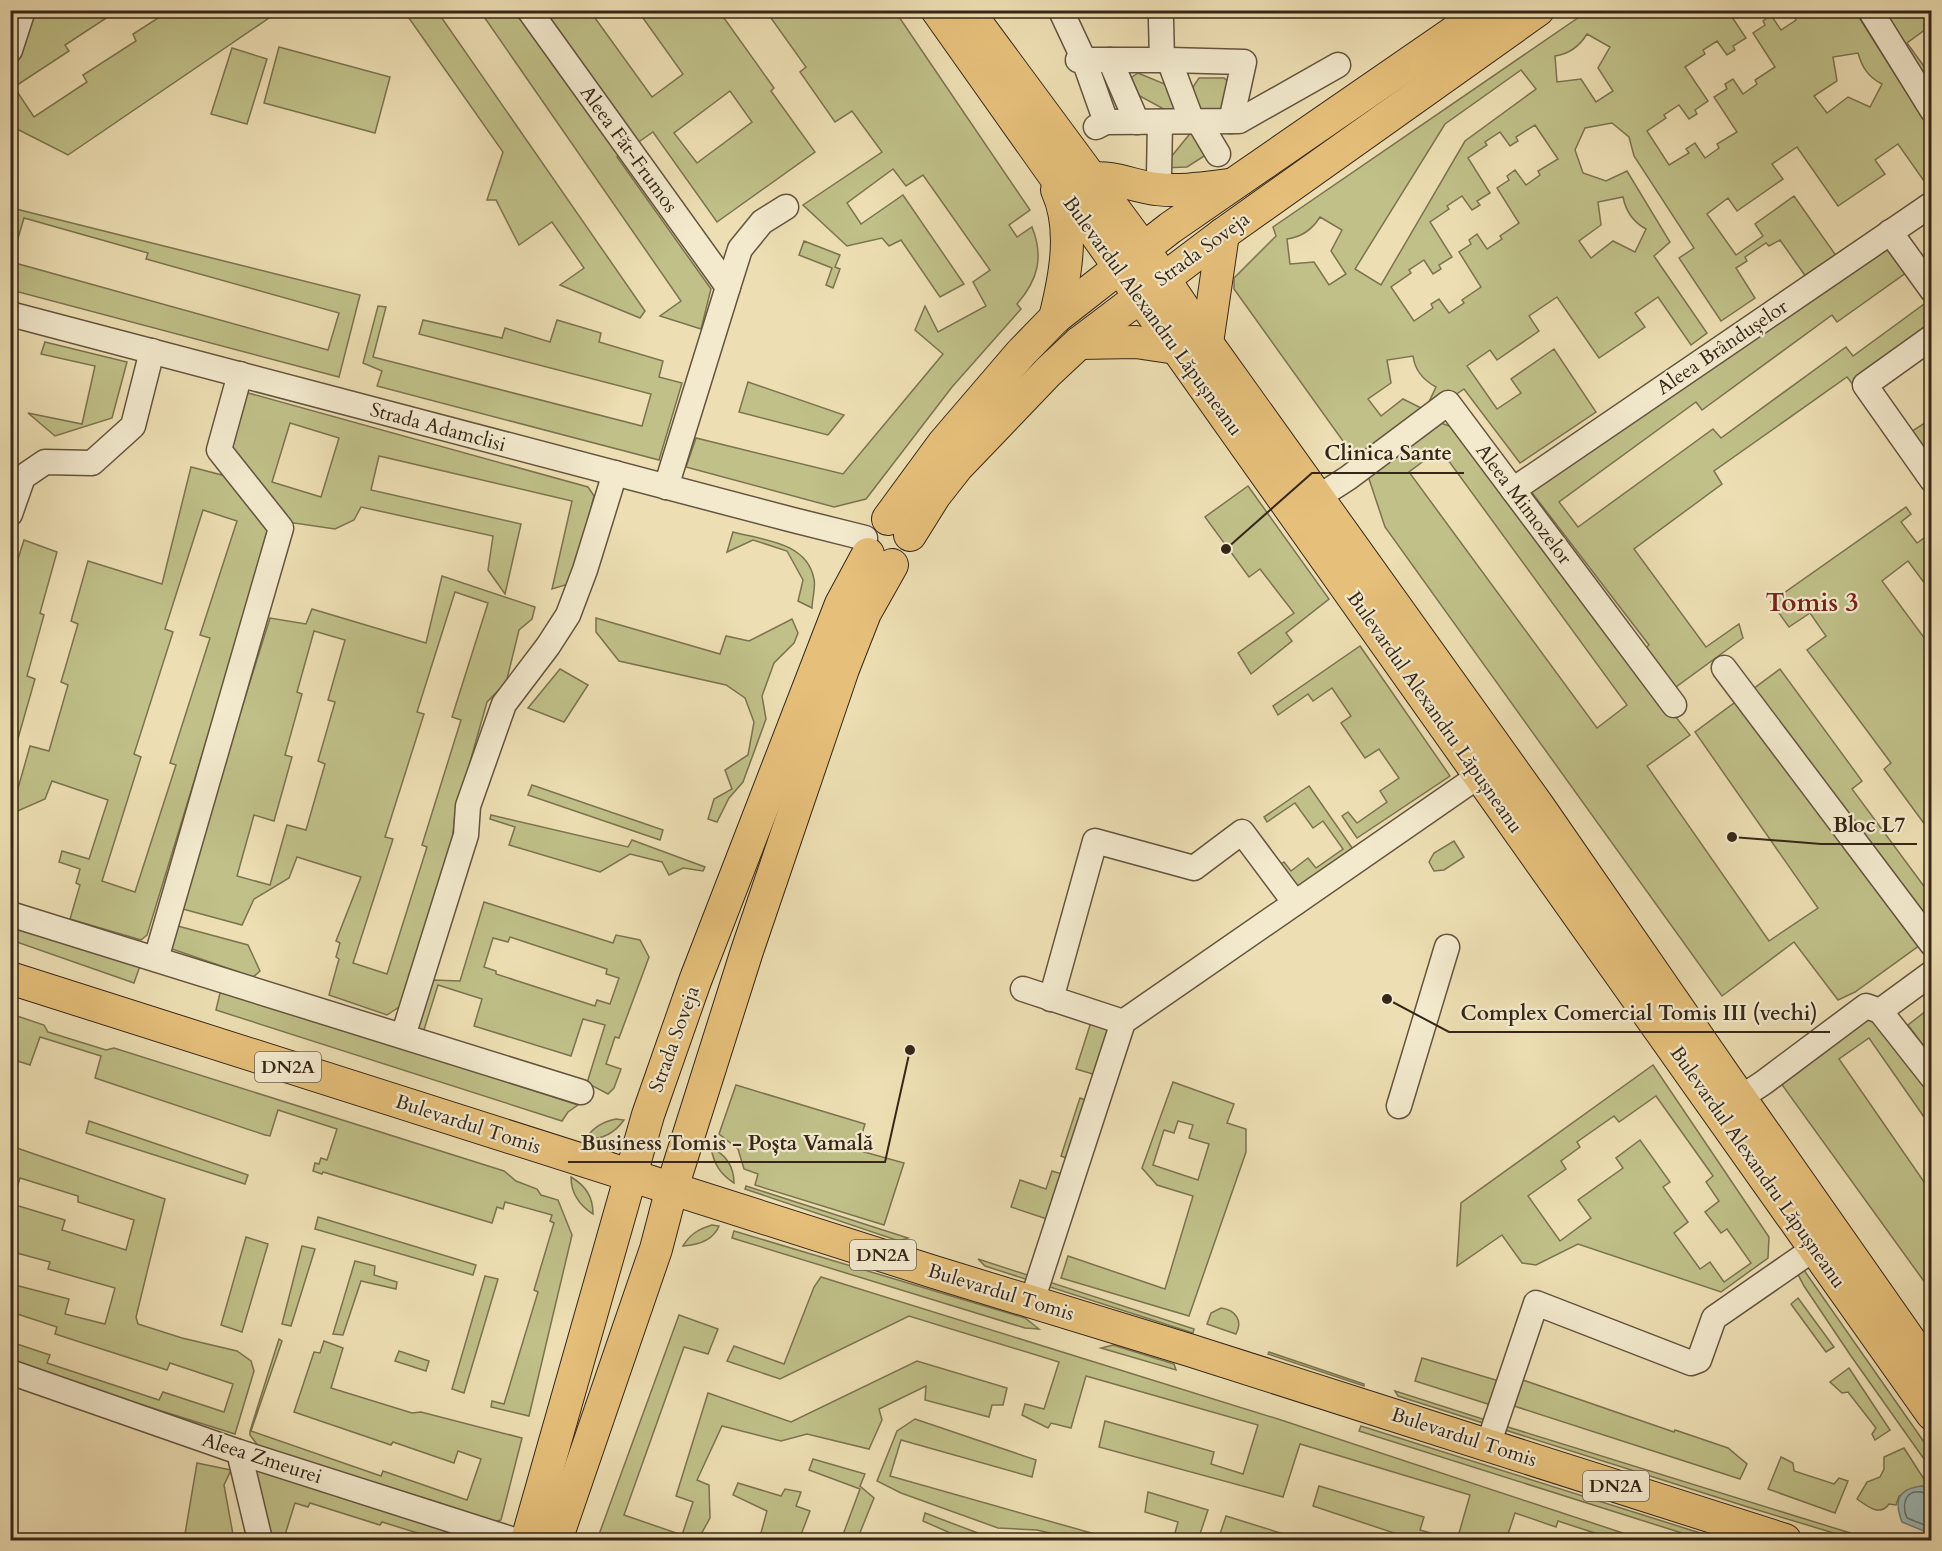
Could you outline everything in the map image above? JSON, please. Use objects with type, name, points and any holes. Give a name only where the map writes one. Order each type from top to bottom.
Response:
[{"type":"main road","name":"Bulevardul Alexandru Lăpușneanu","points":[[938,10],[1045,164],[1131,258],[1152,287],[1207,344],[1546,816],[1932,1372]]},
{"type":"main road","name":"Bulevardul Alexandru Lăpușneanu","points":[[967,10],[1092,179],[1131,258]]},
{"type":"main road","name":"Strada Soveja","points":[[527,1540],[648,1115],[695,981],[841,604],[885,542],[943,444],[1055,318],[1131,258],[1231,185],[1486,10]]},
{"type":"main road","name":"Strada Soveja","points":[[556,1540],[656,1249],[672,1188],[747,951],[843,669],[865,613],[885,542],[935,495],[957,467],[1079,343],[1223,234],[1538,10]]},
{"type":"main road","points":[[1045,164],[1062,200],[1066,220],[1062,290],[1055,318]]},
{"type":"main road","points":[[1092,179],[1102,177],[1158,189],[1184,190],[1231,185]]},
{"type":"main road","points":[[1207,344],[1223,234]]},
{"type":"main road","name":"Bulevardul Alexandru Lăpușneanu","points":[[1152,287],[1176,348],[1932,1414]]},
{"type":"main road","points":[[1079,343],[1136,342],[1176,348]]},
{"type":"main road","name":"Bulevardul Tomis","points":[[10,978],[1488,1444],[1785,1540]]},
{"type":"street","points":[[10,50],[23,10]]},
{"type":"street","name":"Aleea Făt-Frumos","points":[[529,10],[728,287]]},
{"type":"street","points":[[1870,10],[1932,110]]},
{"type":"street","points":[[1062,13],[1081,60],[1101,124],[1239,121],[1338,65]]},
{"type":"street","points":[[1161,20],[1166,60],[1196,122],[1218,154]]},
{"type":"street","points":[[1081,60],[1244,62],[1231,121]]},
{"type":"street","points":[[1110,60],[1148,122],[1159,176]]},
{"type":"street","name":"Aleea Brândușelor","points":[[1513,490],[1932,204]]},
{"type":"street","points":[[666,487],[740,249],[762,222],[786,207]]},
{"type":"street","points":[[1890,232],[1932,290]]},
{"type":"street","name":"Strada Adamclisi","points":[[10,314],[666,487],[885,542]]},
{"type":"street","points":[[1932,337],[1865,385],[1932,480]]},
{"type":"street","points":[[10,514],[23,477],[45,462],[92,463],[133,426],[152,351]]},
{"type":"street","points":[[156,959],[280,528],[219,450],[240,375]]},
{"type":"street","name":"Aleea Mimozelor","points":[[1317,498],[1348,478],[1448,403],[1674,705]]},
{"type":"street","points":[[403,1036],[466,835],[468,806],[504,704],[548,646],[568,615],[585,570],[615,473]]},
{"type":"street","points":[[1724,668],[1932,944]]},
{"type":"street","points":[[1032,1301],[1123,1022],[1480,776]]},
{"type":"street","points":[[1051,999],[1095,841],[1194,868],[1242,832],[1295,903]]},
{"type":"street","points":[[10,914],[581,1092]]},
{"type":"street","points":[[1399,1106],[1447,947]]},
{"type":"street","points":[[1880,1011],[1932,973]]},
{"type":"street","points":[[1023,989],[1123,1022]]},
{"type":"street","points":[[1740,1098],[1866,1006],[1880,1011],[1932,1077]]},
{"type":"street","points":[[1488,1444],[1536,1303],[1691,1363],[1699,1360],[1714,1318],[1815,1248]]},
{"type":"street","name":"Aleea Zmeurei","points":[[10,1372],[239,1452],[514,1540]]},
{"type":"street","points":[[239,1452],[260,1540]]},
{"type":"green space","points":[[1627,10],[1728,11],[1746,38],[1733,46],[1735,50],[1727,55],[1717,41],[1703,50],[1705,54],[1685,67],[1708,101],[1695,110],[1697,114],[1689,119],[1679,105],[1664,115],[1666,118],[1647,131],[1669,165],[1689,153],[1686,149],[1695,143],[1705,158],[1719,148],[1717,144],[1737,132],[1714,97],[1727,89],[1725,84],[1733,79],[1743,94],[1757,84],[1755,80],[1775,67],[1753,33],[1765,25],[1763,21],[1771,15],[1781,30],[1796,20],[1794,16],[1803,11],[1855,11],[1931,131],[1931,191],[1898,144],[1875,160],[1885,174],[1838,206],[1797,147],[1772,164],[1783,179],[1737,211],[1728,198],[1707,214],[1736,255],[1763,236],[1755,224],[1794,196],[1837,257],[1806,277],[1780,240],[1769,246],[1766,243],[1745,257],[1747,261],[1736,268],[1755,298],[1721,321],[1679,258],[1694,248],[1634,156],[1629,137],[1612,123],[1585,128],[1575,150],[1583,173],[1606,181],[1627,171],[1670,242],[1654,256],[1707,333],[1691,345],[1658,297],[1635,313],[1645,327],[1599,358],[1557,297],[1529,316],[1539,331],[1497,360],[1490,350],[1467,366],[1497,409],[1521,393],[1511,379],[1554,349],[1596,412],[1520,463],[1464,389],[1358,462],[1234,289],[1234,278],[1276,236],[1273,227],[1588,11],[1622,13]],"holes":[[[1587,34],[1610,47],[1598,68],[1613,91],[1596,102],[1581,79],[1557,82],[1555,56],[1569,52]],[[1858,53],[1866,71],[1882,84],[1870,107],[1848,97],[1827,113],[1814,96],[1837,81],[1833,57]],[[1521,70],[1536,89],[1465,141],[1381,285],[1355,269],[1445,124]],[[1535,125],[1558,159],[1538,171],[1540,175],[1526,185],[1515,170],[1507,176],[1509,180],[1497,188],[1519,223],[1500,236],[1502,239],[1487,249],[1477,234],[1469,240],[1471,244],[1459,252],[1481,287],[1462,300],[1464,303],[1449,313],[1439,299],[1431,304],[1433,308],[1414,321],[1391,287],[1411,273],[1409,270],[1424,260],[1433,274],[1441,269],[1439,265],[1452,257],[1430,222],[1449,209],[1447,206],[1462,196],[1472,210],[1480,205],[1477,201],[1490,193],[1468,158],[1487,145],[1485,142],[1500,132],[1510,146],[1518,141],[1516,137]],[[1623,197],[1631,216],[1646,229],[1635,252],[1613,241],[1591,258],[1579,241],[1601,225],[1598,202]],[[1320,217],[1342,230],[1331,251],[1346,274],[1329,285],[1314,262],[1290,264],[1287,239],[1302,235],[1314,226]],[[1413,356],[1420,374],[1436,387],[1425,410],[1403,399],[1381,416],[1368,399],[1391,383],[1387,360]]]},
{"type":"green space","points":[[10,11],[117,11],[65,45],[69,51],[14,87],[34,117],[87,82],[83,75],[136,41],[133,34],[169,11],[267,11],[269,18],[68,155],[11,126]]},
{"type":"green space","points":[[404,11],[437,11],[645,311],[640,318],[560,285],[584,268],[552,222],[519,245],[496,200],[487,200],[503,152]]},
{"type":"green space","points":[[480,11],[590,11],[652,97],[683,74],[638,11],[719,11],[774,88],[771,91],[815,152],[717,222],[653,132],[617,157],[711,289],[701,329],[660,316],[681,301]],"holes":[[[730,91],[752,122],[697,163],[674,133]]]},
{"type":"green space","points":[[766,11],[895,11],[1030,210],[1009,225],[1017,237],[1032,227],[1038,248],[1034,277],[1017,304],[1021,309],[952,387],[866,499],[834,507],[686,467],[696,438],[843,474],[943,354],[915,330],[925,306],[938,332],[986,306],[973,282],[990,270],[923,175],[906,186],[893,169],[847,203],[861,224],[903,195],[964,284],[940,297],[901,240],[889,246],[882,238],[847,246],[803,205],[882,152],[852,111],[835,122],[800,72],[806,67]]},
{"type":"green space","points":[[1879,11],[1931,11],[1931,20],[1924,25],[1926,29],[1907,43],[1931,76],[1931,95]]},
{"type":"green space","points":[[279,47],[390,77],[375,133],[264,103]]},
{"type":"green space","points":[[232,48],[267,59],[247,124],[211,114]]},
{"type":"green space","points":[[1138,73],[1167,85],[1178,110],[1173,114],[1136,94],[1129,79]]},
{"type":"green space","points":[[1199,78],[1224,78],[1234,87],[1226,117],[1203,114],[1191,90]]},
{"type":"green space","points":[[1193,130],[1212,151],[1187,167],[1162,168]]},
{"type":"green space","points":[[16,209],[360,295],[339,377],[11,290],[11,277],[15,263],[328,350],[339,313],[146,259],[148,253],[24,218],[11,262],[11,232]]},
{"type":"green space","points":[[1888,240],[1910,270],[1837,322],[1832,315],[1702,410],[1696,402],[1559,502],[1578,527],[1713,429],[1721,438],[1846,347],[1853,356],[1931,299],[1931,328],[1854,386],[1847,377],[1714,471],[1722,484],[1634,549],[1706,647],[1739,624],[1743,638],[1661,698],[1690,735],[1647,766],[1769,941],[1818,908],[1695,732],[1780,669],[1862,781],[1852,789],[1926,889],[1931,886],[1931,937],[1855,992],[1838,1000],[1794,942],[1722,996],[1385,527],[1367,473],[1438,422],[1458,429],[1628,663],[1649,645],[1530,490]],"holes":[[[1440,449],[1627,705],[1597,728],[1409,472]]]},
{"type":"green space","points":[[804,241],[840,255],[835,267],[840,269],[833,288],[826,285],[832,268],[799,255]]},
{"type":"green space","points":[[378,306],[386,307],[373,357],[642,426],[651,394],[419,334],[423,320],[502,338],[505,328],[550,342],[557,320],[601,333],[599,342],[663,361],[659,377],[682,383],[659,460],[377,386],[382,371],[363,363]]},
{"type":"green space","points":[[45,342],[127,362],[112,418],[55,436],[28,413],[82,424],[95,366],[41,354]]},
{"type":"green space","points":[[748,382],[844,415],[828,435],[739,412]]},
{"type":"green space","points":[[241,391],[588,487],[594,496],[572,583],[552,589],[572,501],[379,456],[371,490],[521,524],[505,594],[488,570],[493,536],[361,507],[354,520],[335,529],[274,520],[147,935],[141,940],[70,919],[80,885],[76,883],[80,869],[59,862],[62,851],[89,859],[108,800],[52,781],[45,799],[11,814],[10,806],[13,806],[30,746],[49,751],[68,685],[61,682],[78,624],[71,621],[88,561],[162,584],[191,467],[222,475]],"holes":[[[290,423],[339,438],[321,497],[272,482]],[[203,510],[237,521],[200,635],[210,638],[170,763],[176,765],[135,892],[102,881],[141,757],[134,754],[173,632],[165,629]]]},
{"type":"green space","points":[[1931,419],[1931,467],[1909,433]]},
{"type":"green space","points":[[1248,486],[1329,599],[1286,633],[1292,641],[1251,674],[1238,653],[1294,613],[1260,569],[1249,577],[1205,517]]},
{"type":"green space","points":[[1906,507],[1911,514],[1901,522],[1917,543],[1931,533],[1931,592],[1908,561],[1882,581],[1931,647],[1931,833],[1884,769],[1891,763],[1807,650],[1826,636],[1810,613],[1789,627],[1771,602]]},
{"type":"green space","points":[[733,532],[782,545],[803,557],[814,579],[812,608],[798,601],[803,580],[787,551],[753,540],[727,552]]},
{"type":"green space","points":[[24,540],[57,552],[40,613],[44,615],[27,676],[35,679],[17,742],[10,740],[11,581]]},
{"type":"green space","points":[[442,576],[535,607],[532,619],[519,630],[506,683],[487,702],[455,815],[451,851],[402,1005],[387,1015],[329,995],[339,959],[336,957],[340,943],[336,941],[361,877],[297,857],[289,878],[254,899],[242,925],[179,908],[270,618],[306,624],[312,609],[426,643]],"holes":[[[455,592],[488,603],[452,717],[461,720],[422,845],[427,847],[387,974],[353,963],[393,839],[385,837],[424,714],[417,712]],[[314,631],[345,640],[328,700],[335,702],[318,761],[325,764],[306,830],[287,825],[270,885],[237,876],[254,815],[274,821],[292,757],[285,755],[302,694],[297,692]]]},
{"type":"green space","points":[[596,618],[720,654],[726,636],[749,641],[792,619],[798,633],[794,643],[774,663],[762,696],[766,719],[743,782],[729,798],[717,822],[708,819],[714,799],[732,789],[725,770],[748,755],[754,722],[745,698],[726,685],[619,661],[596,632]]},
{"type":"green space","points":[[1360,646],[1450,776],[1357,838],[1342,816],[1348,812],[1357,823],[1387,802],[1380,791],[1399,778],[1379,749],[1365,758],[1341,723],[1351,716],[1332,688],[1313,701],[1308,694],[1278,715],[1273,706]]},
{"type":"green space","points":[[560,669],[588,685],[564,722],[528,708]]},
{"type":"green space","points":[[532,785],[663,830],[660,840],[528,795]]},
{"type":"green space","points":[[1309,786],[1355,852],[1303,889],[1294,888],[1278,866],[1284,862],[1291,871],[1308,858],[1316,868],[1343,849],[1323,821],[1313,828],[1295,803],[1267,822],[1264,817]]},
{"type":"green space","points":[[491,815],[628,847],[632,840],[705,867],[703,871],[683,868],[669,875],[662,862],[630,854],[600,872],[509,845],[515,827],[490,819]]},
{"type":"green space","points":[[1454,841],[1464,857],[1444,870],[1434,871],[1429,862],[1434,853]]},
{"type":"green space","points":[[484,902],[613,943],[616,935],[640,940],[649,957],[619,1038],[615,1037],[606,1064],[621,1069],[614,1088],[608,1094],[587,1083],[605,1025],[583,1019],[571,1056],[474,1026],[482,999],[438,985],[423,1033],[415,1030],[433,980],[460,981]],"holes":[[[510,937],[607,969],[606,974],[619,978],[610,1004],[597,1000],[595,1006],[496,974],[496,971],[484,967],[493,938],[508,942]]]},
{"type":"green space","points":[[10,923],[141,963],[134,983],[11,940]]},
{"type":"green space","points":[[174,925],[248,945],[260,971],[253,977],[172,949],[169,943]]},
{"type":"green space","points":[[221,989],[578,1105],[568,1112],[562,1121],[216,1010]]},
{"type":"green space","points":[[1931,1007],[1931,1056],[1908,1025]]},
{"type":"green space","points":[[1872,1013],[1931,1092],[1931,1127],[1869,1038],[1839,1059],[1931,1192],[1931,1291],[1780,1082]]},
{"type":"green space","points":[[11,1014],[44,1025],[48,1032],[106,1050],[114,1048],[504,1171],[516,1181],[537,1189],[541,1195],[558,1200],[572,1235],[529,1416],[491,1407],[492,1401],[504,1404],[538,1292],[534,1290],[554,1223],[550,1221],[552,1215],[505,1202],[503,1209],[497,1207],[492,1223],[323,1172],[322,1174],[313,1171],[315,1163],[319,1164],[321,1158],[327,1160],[337,1129],[278,1110],[270,1136],[265,1135],[95,1078],[101,1056],[40,1037],[30,1065],[11,1059]]},
{"type":"green space","points":[[1091,1022],[1111,1028],[1096,1075],[1076,1069]]},
{"type":"green space","points":[[1653,1065],[1769,1237],[1768,1258],[1721,1292],[1578,1244],[1536,1265],[1522,1263],[1502,1235],[1457,1266],[1461,1203]],"holes":[[[1656,1096],[1713,1176],[1706,1182],[1719,1201],[1705,1212],[1721,1233],[1727,1229],[1751,1263],[1724,1282],[1710,1262],[1700,1269],[1674,1233],[1688,1222],[1663,1187],[1670,1182],[1640,1140],[1616,1158],[1623,1168],[1578,1200],[1591,1218],[1560,1241],[1528,1196],[1566,1169],[1561,1161],[1580,1147],[1577,1142],[1614,1116],[1619,1122]]]},
{"type":"green space","points":[[1173,1082],[1234,1104],[1227,1123],[1246,1129],[1246,1152],[1189,1316],[1061,1278],[1068,1256],[1165,1289],[1193,1196],[1157,1185],[1142,1168]],"holes":[[[1178,1121],[1193,1125],[1189,1138],[1209,1144],[1198,1180],[1153,1165],[1164,1130],[1174,1133]]]},
{"type":"green space","points":[[736,1085],[865,1124],[857,1150],[904,1163],[884,1225],[755,1185],[758,1174],[744,1169],[738,1149],[719,1134]]},
{"type":"green space","points":[[1080,1098],[1088,1101],[1069,1159],[1061,1156]]},
{"type":"green space","points":[[616,1119],[624,1120],[612,1132],[602,1137],[585,1139],[599,1126]]},
{"type":"green space","points":[[89,1121],[248,1175],[245,1184],[86,1133]]},
{"type":"green space","points":[[11,1146],[165,1199],[136,1317],[138,1324],[182,1338],[237,1351],[251,1361],[254,1371],[235,1434],[11,1364],[11,1342],[50,1355],[47,1363],[159,1400],[163,1392],[224,1412],[233,1384],[170,1363],[167,1370],[55,1334],[57,1327],[11,1312],[11,1284],[69,1299],[65,1314],[105,1324],[115,1288],[48,1269],[50,1262],[13,1252],[11,1260]],"holes":[[[20,1178],[78,1196],[78,1202],[134,1220],[126,1250],[62,1230],[65,1220],[12,1204]]]},
{"type":"green space","points":[[711,1148],[728,1162],[733,1172],[734,1183],[718,1168]]},
{"type":"green space","points":[[1052,1171],[1065,1175],[1050,1220],[1011,1207],[1020,1180],[1046,1189]]},
{"type":"green space","points":[[571,1177],[588,1192],[593,1214],[577,1199],[572,1189]]},
{"type":"green space","points":[[746,1186],[908,1238],[899,1241],[745,1189]]},
{"type":"green space","points":[[318,1217],[476,1265],[473,1275],[315,1229]]},
{"type":"green space","points":[[712,1225],[719,1226],[709,1239],[694,1245],[683,1246],[695,1232]]},
{"type":"green space","points":[[734,1231],[1025,1318],[1039,1329],[1025,1328],[732,1238]]},
{"type":"green space","points":[[246,1237],[268,1244],[242,1332],[221,1325]]},
{"type":"green space","points":[[302,1246],[315,1249],[291,1326],[282,1324]]},
{"type":"green space","points":[[978,1259],[1194,1329],[1193,1333],[985,1266]]},
{"type":"green space","points":[[355,1261],[375,1266],[374,1275],[397,1282],[396,1289],[361,1281],[343,1335],[333,1334]]},
{"type":"green space","points":[[1799,1263],[1931,1452],[1931,1469],[1804,1286],[1793,1265]]},
{"type":"green space","points":[[485,1276],[498,1279],[464,1393],[452,1389]]},
{"type":"green space","points":[[821,1277],[1281,1420],[1644,1540],[1616,1540],[1558,1521],[1556,1527],[1515,1513],[1506,1540],[1457,1540],[1470,1495],[1300,1444],[1283,1497],[1099,1447],[1105,1421],[1214,1452],[1211,1464],[1243,1474],[1258,1425],[1086,1376],[1071,1428],[1051,1423],[1048,1428],[1022,1415],[1025,1404],[1044,1409],[1059,1362],[909,1316],[780,1379],[727,1361],[734,1346],[784,1364],[814,1287]]},
{"type":"green space","points":[[1798,1298],[1834,1347],[1826,1352],[1791,1304]]},
{"type":"green space","points":[[1221,1308],[1231,1311],[1237,1317],[1239,1325],[1236,1334],[1207,1324],[1211,1313]]},
{"type":"green space","points":[[679,1315],[718,1329],[708,1354],[684,1347],[624,1515],[682,1535],[693,1502],[676,1496],[708,1393],[791,1422],[917,1361],[1007,1388],[1003,1405],[992,1405],[989,1417],[925,1400],[926,1386],[879,1409],[882,1420],[869,1449],[807,1434],[781,1441],[722,1426],[697,1480],[709,1485],[710,1518],[699,1538],[703,1540],[597,1540]]},
{"type":"green space","points":[[279,1339],[282,1341],[251,1431],[381,1476],[383,1471],[467,1500],[481,1459],[458,1451],[454,1463],[393,1442],[391,1445],[294,1412],[314,1352],[320,1353],[324,1341],[343,1348],[331,1388],[412,1413],[421,1412],[522,1438],[501,1520],[494,1522],[259,1447],[250,1435],[250,1431]]},
{"type":"green space","points":[[1113,1345],[1174,1364],[1176,1370],[1101,1348]]},
{"type":"green space","points":[[399,1351],[429,1361],[426,1371],[395,1361]]},
{"type":"green space","points":[[1269,1352],[1364,1384],[1364,1386],[1268,1354]]},
{"type":"green space","points":[[1422,1358],[1499,1381],[1491,1405],[1415,1381]]},
{"type":"green space","points":[[1849,1368],[1890,1430],[1875,1440],[1872,1434],[1876,1428],[1848,1392],[1842,1393],[1830,1382]]},
{"type":"green space","points":[[1523,1380],[1674,1432],[1675,1430],[1728,1448],[1747,1464],[1740,1479],[1514,1406]]},
{"type":"green space","points":[[1395,1391],[1873,1540],[1861,1540],[1837,1534],[1751,1508],[1398,1396]]},
{"type":"green space","points":[[915,1419],[1036,1460],[1032,1477],[901,1440],[890,1476],[1116,1540],[1079,1540],[1037,1530],[998,1528],[901,1493],[877,1481],[897,1431]]},
{"type":"green space","points":[[1361,1426],[1723,1540],[1704,1540],[1359,1431]]},
{"type":"green space","points":[[1904,1448],[1931,1490],[1922,1486],[1899,1496],[1896,1505],[1889,1504],[1882,1510],[1873,1509],[1857,1499],[1867,1482],[1880,1477],[1884,1469],[1884,1457]]},
{"type":"green space","points":[[1781,1457],[1793,1463],[1794,1471],[1834,1484],[1839,1478],[1848,1481],[1835,1513],[1768,1489]]},
{"type":"green space","points":[[813,1459],[865,1474],[860,1486],[874,1498],[857,1540],[841,1540],[860,1489],[809,1470]]},
{"type":"green space","points":[[197,1463],[231,1470],[224,1485],[234,1540],[184,1540]]},
{"type":"green space","points":[[253,1469],[476,1540],[440,1540],[382,1522],[380,1525],[310,1503],[308,1507],[295,1503],[284,1538],[289,1540],[270,1540]]},
{"type":"green space","points":[[738,1483],[781,1496],[785,1489],[801,1492],[796,1506],[810,1511],[799,1540],[759,1540],[767,1511],[733,1495]]},
{"type":"green space","points":[[1319,1486],[1424,1517],[1420,1530],[1455,1540],[1415,1540],[1313,1506]]},
{"type":"green space","points":[[1148,1492],[1208,1510],[1198,1540],[1173,1540],[1178,1522],[1145,1512]]},
{"type":"green space","points":[[925,1513],[983,1535],[988,1540],[966,1540],[923,1521]]},
{"type":"green space","points":[[1226,1516],[1303,1540],[1218,1540]]},
{"type":"water","points":[[1922,1486],[1931,1490],[1931,1534],[1902,1522],[1898,1508],[1898,1502],[1903,1493]]},
{"type":"place","name":"Clinica Sante","points":[[1226,549]]},
{"type":"place","name":"Bloc L7","points":[[1732,837]]},
{"type":"place","name":"Complex Comercial Tomis III (vechi)","points":[[1387,999]]},
{"type":"place","name":"Business Tomis - Poșta Vamală","points":[[910,1050]]},
{"type":"district","name":"Tomis 3","points":[[1812,602]]}]
